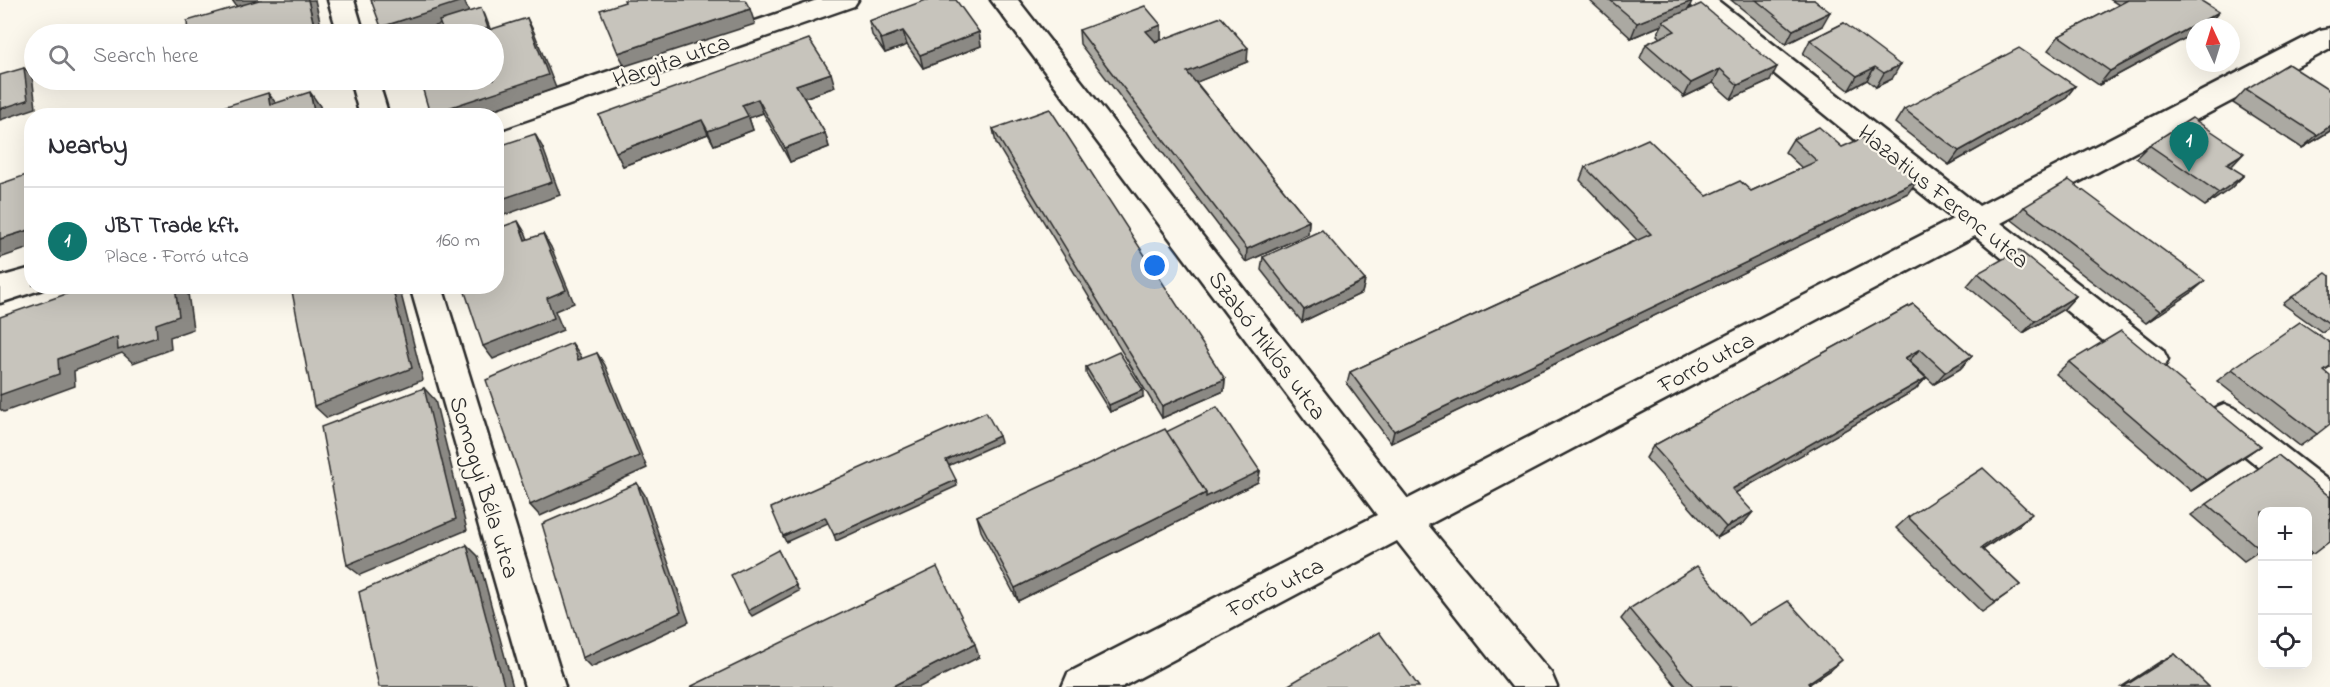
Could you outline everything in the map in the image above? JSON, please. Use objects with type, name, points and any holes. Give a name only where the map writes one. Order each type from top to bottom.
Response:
[{"type":"street","points":[[341,0],[348,24]]},
{"type":"street","name":"Hargita utca","points":[[504,117],[845,0]]},
{"type":"street","name":"Szabó Miklós utca","points":[[1004,0],[1402,520],[1537,687]]},
{"type":"street","name":"Hazatius Ferenc utca","points":[[1700,0],[2172,377]]},
{"type":"street","name":"Forró utca","points":[[1082,687],[2330,37]]},
{"type":"street","points":[[367,90],[373,108]]},
{"type":"street","points":[[0,290],[24,282]]},
{"type":"street","name":"Somogyi Béla utca","points":[[428,294],[545,687]]},
{"type":"street","points":[[2200,399],[2330,503]]},
{"type":"building","points":[[259,0],[308,0],[314,24],[187,24],[187,21]]},
{"type":"building","points":[[371,0],[462,1],[390,24],[380,24]]},
{"type":"building","points":[[624,0],[745,0],[750,9],[618,53],[600,10],[625,2]]},
{"type":"building","points":[[926,0],[956,0],[979,32],[920,55],[903,31],[881,39],[869,21]]},
{"type":"building","points":[[1610,0],[1691,0],[1692,1],[1637,23]]},
{"type":"building","points":[[1756,0],[1814,0],[1830,12],[1793,30]]},
{"type":"building","points":[[2128,0],[2200,0],[2219,12],[2208,18],[2186,18],[2186,30],[2110,71],[2059,36]]},
{"type":"building","points":[[1701,4],[1777,67],[1738,85],[1720,69],[1691,83],[1646,44],[1675,31],[1663,21]]},
{"type":"building","points":[[1145,6],[1161,25],[1146,31],[1156,42],[1221,17],[1248,48],[1187,72],[1309,221],[1247,249],[1079,30]]},
{"type":"building","points":[[481,8],[487,24],[440,24],[439,21]]},
{"type":"building","points":[[527,18],[548,75],[504,90],[504,25]]},
{"type":"building","points":[[1844,23],[1900,65],[1884,73],[1875,67],[1857,76],[1810,40]]},
{"type":"building","points":[[809,39],[831,73],[796,85],[825,133],[785,148],[758,99],[742,105],[748,116],[708,131],[702,120],[616,152],[599,115]]},
{"type":"building","points":[[2019,48],[2075,86],[1959,151],[1904,109]]},
{"type":"building","points":[[2288,64],[2330,91],[2330,126],[2317,135],[2246,89]]},
{"type":"building","points":[[24,68],[24,90],[27,90],[28,100],[0,109],[0,75]]},
{"type":"building","points":[[423,90],[503,90],[448,108],[428,108]]},
{"type":"building","points":[[310,92],[313,108],[220,108],[268,93],[270,105]]},
{"type":"building","points":[[1050,109],[1225,379],[1162,406],[993,129]]},
{"type":"building","points":[[2192,118],[2244,153],[2226,164],[2244,175],[2219,193],[2149,145]]},
{"type":"building","points":[[1819,127],[1842,147],[1867,136],[1918,180],[1394,431],[1350,372],[1651,234],[1585,167],[1648,139],[1707,196],[1740,181],[1751,191],[1817,161],[1793,139]]},
{"type":"building","points":[[535,134],[552,182],[504,198],[504,144]]},
{"type":"building","points":[[24,176],[24,232],[0,239],[0,184]]},
{"type":"building","points":[[2069,180],[2205,281],[2160,311],[2024,207]]},
{"type":"building","points":[[518,221],[525,240],[543,234],[566,290],[547,298],[554,318],[483,346],[466,294],[504,294],[504,226]]},
{"type":"building","points":[[1322,230],[1365,280],[1304,310],[1263,257]]},
{"type":"building","points":[[2019,250],[2076,296],[2035,321],[1978,273]]},
{"type":"building","points":[[2326,273],[2330,276],[2330,324],[2292,297]]},
{"type":"building","points":[[66,294],[176,294],[179,316],[156,324],[157,337],[118,350],[117,337],[58,359],[59,374],[0,395],[0,317]]},
{"type":"building","points":[[293,294],[394,294],[412,368],[314,406]]},
{"type":"building","points":[[1913,304],[1972,356],[1945,372],[1920,349],[1905,358],[1926,378],[1732,489],[1753,512],[1726,527],[1653,446]]},
{"type":"building","points":[[2300,322],[2330,343],[2330,367],[2324,371],[2330,376],[2330,424],[2317,434],[2232,369]]},
{"type":"building","points":[[2121,331],[2260,446],[2206,480],[2069,362]]},
{"type":"building","points":[[572,343],[578,360],[597,353],[639,456],[530,505],[486,380]]},
{"type":"building","points":[[1119,352],[1143,390],[1109,405],[1086,367]]},
{"type":"building","points":[[424,388],[456,519],[347,565],[321,427]]},
{"type":"building","points":[[1217,407],[1260,471],[1206,497],[1206,493],[1166,432]]},
{"type":"building","points":[[986,412],[999,436],[946,460],[956,480],[834,535],[825,517],[783,536],[771,508]]},
{"type":"building","points":[[1165,429],[1206,493],[1015,588],[977,516]]},
{"type":"building","points":[[2278,455],[2330,497],[2330,541],[2312,553],[2312,507],[2258,507],[2258,547],[2207,504]]},
{"type":"building","points":[[1983,468],[2032,514],[1981,548],[2020,585],[1995,602],[1908,517]]},
{"type":"building","points":[[637,483],[681,612],[582,658],[542,524]]},
{"type":"building","points":[[467,545],[504,685],[500,687],[379,687],[359,592]]},
{"type":"building","points":[[778,550],[796,585],[748,611],[731,575]]},
{"type":"building","points":[[1697,566],[1749,625],[1788,601],[1842,660],[1808,683],[1811,687],[1694,687],[1629,609]]},
{"type":"building","points":[[937,567],[975,644],[891,687],[690,687]]},
{"type":"building","points":[[1379,632],[1419,687],[1285,687]]},
{"type":"building","points":[[2175,654],[2209,687],[2123,687]]},
{"type":"place","name":"JBT Trade kft.","points":[[2189,172]]}]
